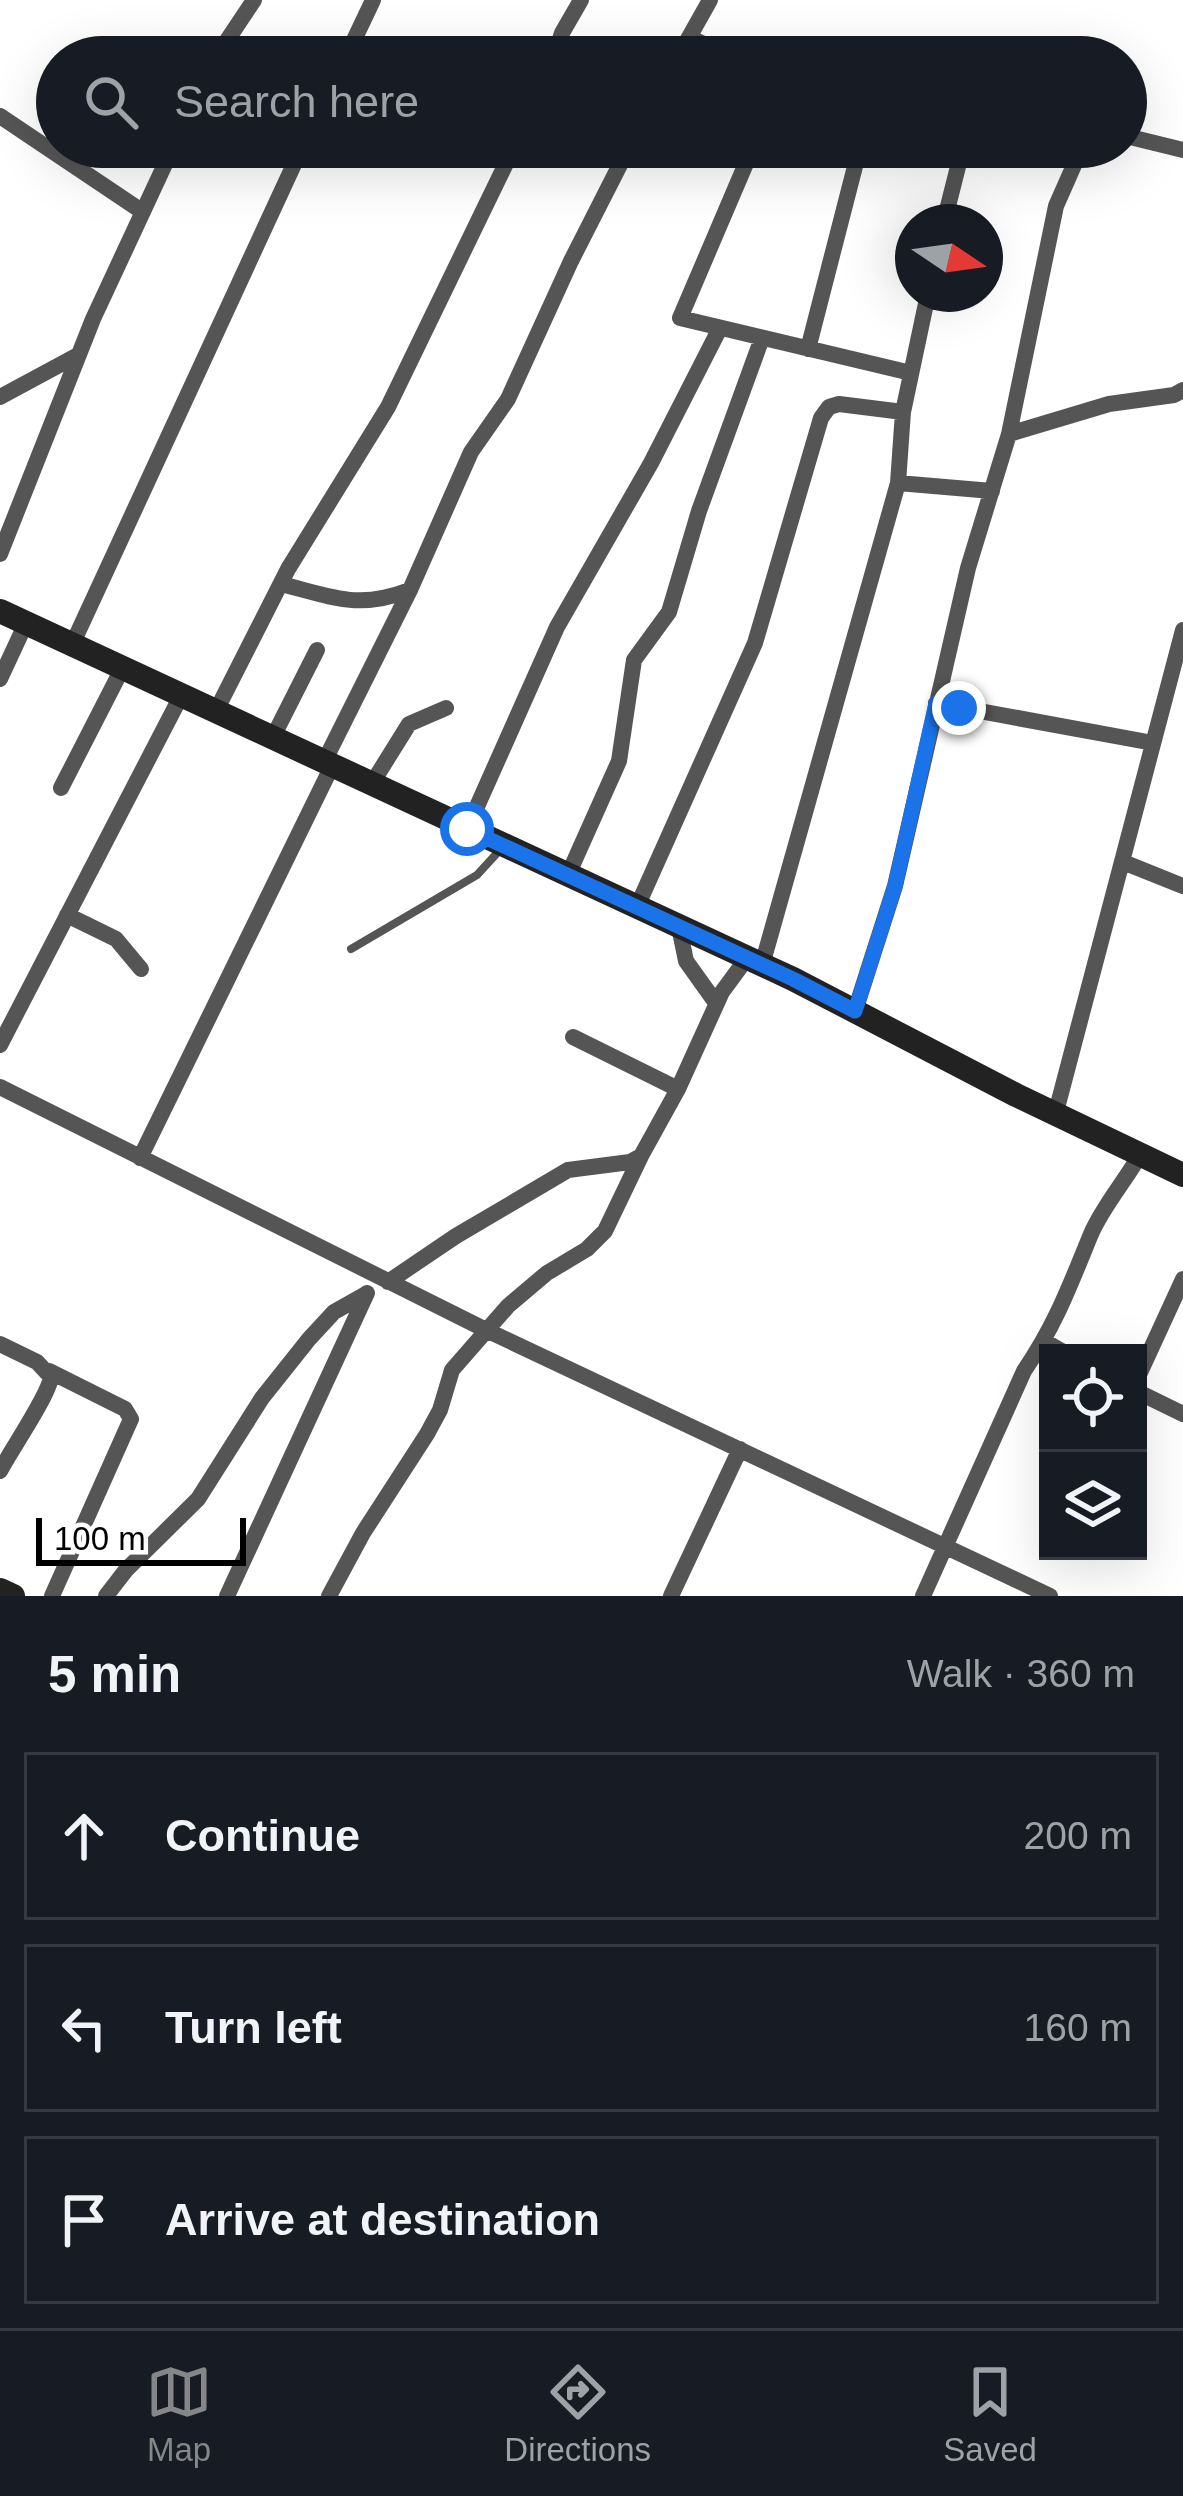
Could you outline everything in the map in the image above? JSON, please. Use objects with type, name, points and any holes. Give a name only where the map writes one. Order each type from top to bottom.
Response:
[{"type":"street","points":[[230,36],[254,0]]},
{"type":"street","points":[[356,36],[373,0]]},
{"type":"street","points":[[561,36],[581,0]]},
{"type":"street","points":[[690,36],[710,0]]},
{"type":"street","points":[[0,116],[36,140]]},
{"type":"street","points":[[1147,141],[1183,150]]},
{"type":"street","points":[[77,168],[143,212]]},
{"type":"street","points":[[0,554],[79,355],[163,168]]},
{"type":"street","points":[[71,645],[292,168]]},
{"type":"street","points":[[215,712],[280,584],[388,407],[504,168]]},
{"type":"street","points":[[140,1158],[471,452],[508,399],[619,168]]},
{"type":"street","points":[[744,168],[680,319],[911,373]]},
{"type":"street","points":[[808,349],[855,168]]},
{"type":"street","points":[[949,204],[958,168]]},
{"type":"street","points":[[855,1011],[895,886],[968,568],[1009,434],[1052,223],[1074,168]]},
{"type":"street","points":[[329,1596],[363,1532],[433,1422],[452,1370],[484,1329],[536,1282],[587,1249],[605,1231],[716,1003],[755,962],[898,483],[903,412],[924,312]]},
{"type":"street","points":[[467,829],[556,627],[651,464],[720,328]]},
{"type":"street","points":[[568,874],[619,761],[634,660],[669,612],[699,511],[762,338]]},
{"type":"street","points":[[0,397],[79,355]]},
{"type":"street","points":[[1009,434],[1109,404],[1174,395],[1183,389]]},
{"type":"street","points":[[637,907],[755,643],[820,418],[829,406],[839,404],[903,412]]},
{"type":"street","points":[[898,483],[992,491]]},
{"type":"street","points":[[280,584],[370,602],[410,590]]},
{"type":"street","points":[[0,610],[755,962],[1183,1175]]},
{"type":"street","points":[[0,679],[26,623]]},
{"type":"street","points":[[1055,1112],[1153,742],[1178,674],[1183,630]]},
{"type":"street","points":[[272,740],[316,650]]},
{"type":"street","points":[[61,788],[122,669]]},
{"type":"street","points":[[0,1046],[181,696]]},
{"type":"street","points":[[936,703],[1153,742]]},
{"type":"street","points":[[371,785],[409,724],[446,708]]},
{"type":"street","points":[[1123,862],[1183,886]]},
{"type":"street","points":[[67,915],[116,939],[141,969]]},
{"type":"street","points":[[679,927],[686,961],[716,1003]]},
{"type":"street","points":[[573,1037],[678,1089]]},
{"type":"street","points":[[0,1087],[484,1329],[1050,1596]]},
{"type":"street","points":[[923,1596],[1024,1371],[1080,1269],[1092,1231],[1141,1153]]},
{"type":"street","points":[[106,1596],[198,1499],[262,1398],[334,1312],[568,1170],[630,1162],[641,1156]]},
{"type":"street","points":[[1147,1357],[1183,1279]]},
{"type":"street","points":[[227,1596],[366,1294]]},
{"type":"street","points":[[1044,1342],[1048,1344]]},
{"type":"street","points":[[0,1344],[125,1409],[131,1419],[52,1596]]},
{"type":"street","points":[[0,1471],[26,1421],[48,1393],[49,1371]]},
{"type":"street","points":[[1147,1396],[1183,1414]]},
{"type":"street","points":[[671,1596],[740,1449]]},
{"type":"street","points":[[0,1591],[13,1596]]},
{"type":"lane","points":[[351,949],[477,875],[503,845]]},
{"type":"route","points":[[467,829],[855,1011],[895,886],[936,703],[959,708]]}]
